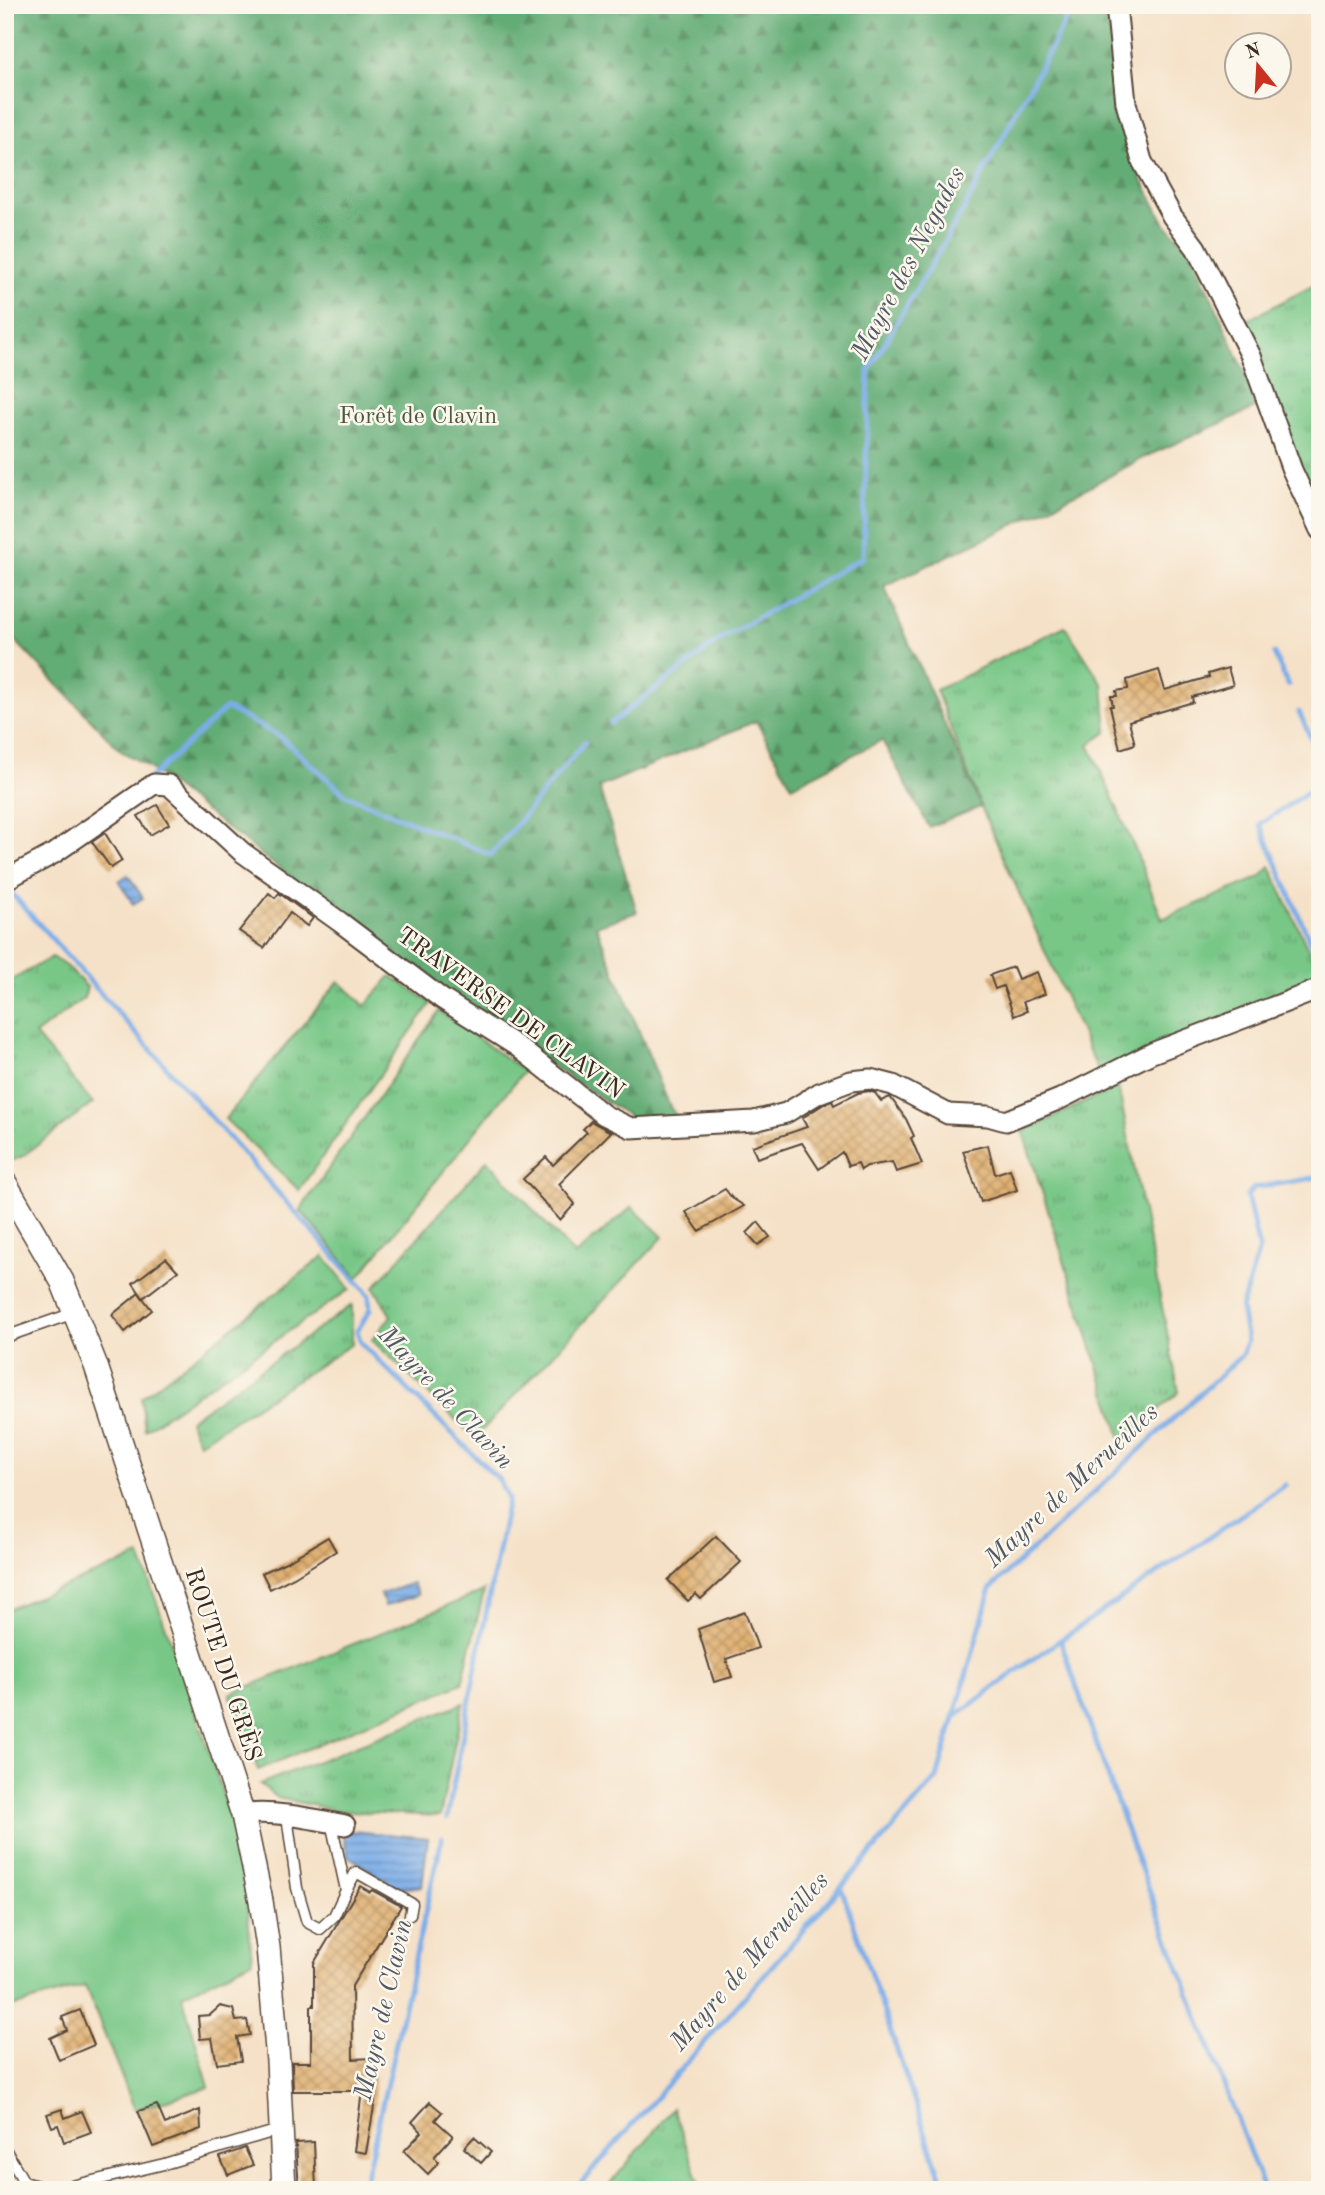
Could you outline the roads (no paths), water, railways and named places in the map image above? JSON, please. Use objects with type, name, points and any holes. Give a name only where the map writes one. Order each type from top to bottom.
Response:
[{"type":"street","points":[[1116,5],[1126,103],[1142,161],[1172,216],[1196,248],[1251,356],[1292,470],[1320,530]]},
{"type":"street","name":"TRAVERSE DE CLAVIN","points":[[5,880],[53,854],[154,784],[169,785],[242,852],[442,999],[518,1047],[604,1115],[631,1128],[754,1121],[786,1113],[819,1093],[851,1082],[870,1079],[894,1085],[948,1114],[988,1116],[1006,1121],[1060,1099],[1152,1053],[1320,989]]},
{"type":"street","name":"ROUTE DU GRÈS","points":[[5,1183],[62,1282],[96,1366],[243,1815],[268,1947],[283,2129],[285,2190]]},
{"type":"street","points":[[243,1815],[250,1813],[287,1816],[338,1824]]},
{"type":"lane","points":[[5,1337],[75,1312]]},
{"type":"lane","points":[[287,1816],[297,1888],[307,1922],[320,1929],[334,1916],[356,1872],[412,1904],[410,1915]]},
{"type":"lane","points":[[338,1824],[345,1890]]},
{"type":"lane","points":[[5,2149],[24,2182],[53,2190],[164,2164],[283,2129]]},
{"type":"water","points":[[128,875],[143,898],[133,904],[119,881]]},
{"type":"water","points":[[413,1583],[418,1595],[385,1606],[381,1594]]},
{"type":"water","points":[[342,1830],[428,1838],[422,1886],[399,1889],[348,1856]]},
{"type":"waterway","name":"Mayre des Negades","points":[[611,723],[721,639],[863,557],[869,370],[965,207],[1074,5]]},
{"type":"waterway","points":[[1274,654],[1288,685]]},
{"type":"waterway","name":"Mayre des Negades","points":[[149,779],[226,708],[279,736],[346,795],[491,855],[585,742]]},
{"type":"waterway","points":[[1299,712],[1320,758]]},
{"type":"waterway","points":[[1320,784],[1260,824],[1320,965]]},
{"type":"waterway","name":"Mayre de Clavin","points":[[7,888],[369,1295],[370,1310],[357,1331],[361,1343],[500,1481],[508,1499],[447,1818]]},
{"type":"waterway","name":"Mayre de Merueilles","points":[[575,2190],[937,1778],[991,1588],[1242,1355],[1247,1341],[1241,1309],[1259,1249],[1247,1196],[1254,1188],[1320,1177]]},
{"type":"waterway","points":[[954,1717],[1030,1661],[1285,1485]]},
{"type":"waterway","points":[[1061,1642],[1132,1845],[1262,2184]]},
{"type":"waterway","name":"Mayre de Clavin","points":[[363,2190],[442,1838]]},
{"type":"waterway","points":[[841,1887],[945,2190]]},
{"type":"park label","name":"Forêt de Clavin","points":[[418,417]]}]
